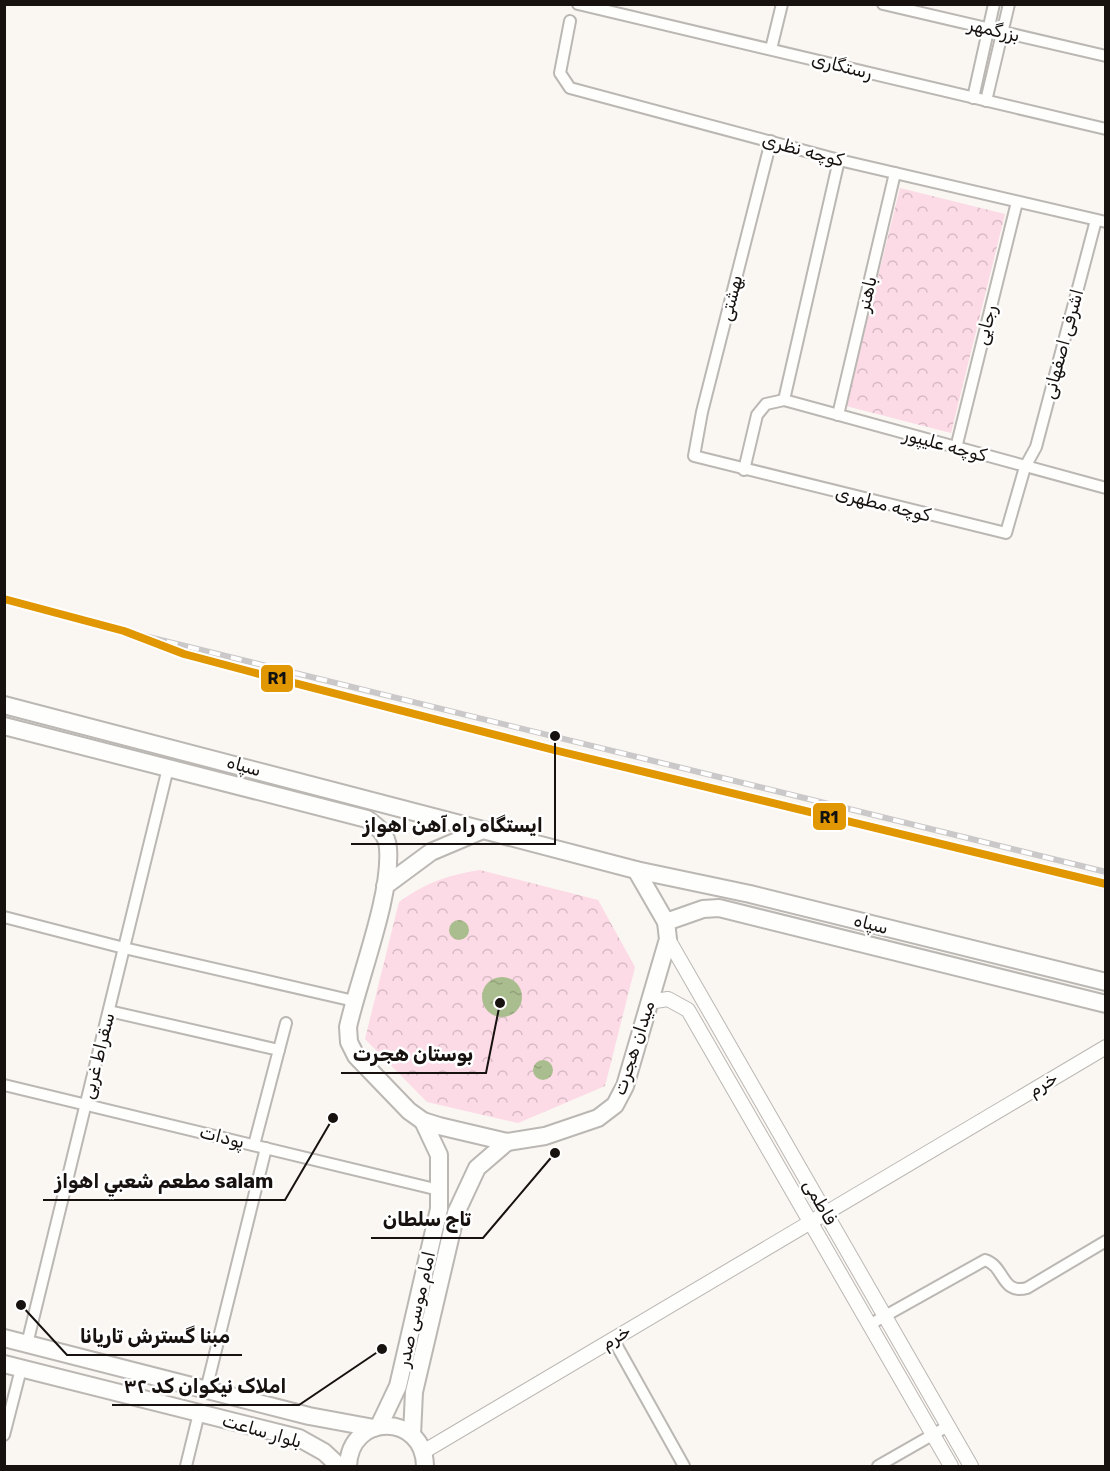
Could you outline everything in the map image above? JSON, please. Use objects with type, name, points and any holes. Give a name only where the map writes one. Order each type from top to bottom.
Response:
[{"type":"main road","name":"سپاه","points":[[4,705],[173,747],[483,830]]},
{"type":"main road","name":"سپاه","points":[[4,726],[368,819],[382,830],[388,847],[386,886]]},
{"type":"main road","points":[[168,768],[173,747]]},
{"type":"main road","points":[[386,886],[431,852],[483,830],[636,870],[667,930]]},
{"type":"main road","name":"سپاه","points":[[636,870],[750,894],[1106,982]]},
{"type":"main road","name":"میدان هجرت","points":[[386,886],[354,1000],[348,1027],[349,1042],[356,1056],[409,1111],[423,1121],[507,1142],[553,1133],[598,1118],[615,1105],[625,1086],[667,930]]},
{"type":"main road","name":"سپاه","points":[[667,930],[703,909],[719,908],[1106,1004]]},
{"type":"main road","name":"امام موسی صدر","points":[[377,1427],[398,1386],[439,1209],[439,1155],[423,1121]]},
{"type":"main road","name":"امام موسی صدر","points":[[412,1435],[414,1392],[456,1213],[477,1168],[507,1142]]},
{"type":"main road","name":"بلوار ساعت","points":[[4,1338],[309,1416],[377,1427],[394,1426],[412,1435]]},
{"type":"main road","name":"بلوار ساعت","points":[[13,1366],[299,1438],[324,1452],[339,1467]]},
{"type":"main road","points":[[348,1467],[349,1453],[355,1442],[377,1427]]},
{"type":"main road","points":[[412,1435],[424,1459]]},
{"type":"street","name":"رستگاری","points":[[578,4],[1106,129]]},
{"type":"street","points":[[771,49],[782,4]]},
{"type":"street","name":"بزرگمهر","points":[[883,4],[1106,56]]},
{"type":"street","points":[[973,98],[994,4]]},
{"type":"street","points":[[986,101],[1009,4]]},
{"type":"street","name":"کوچه نظری","points":[[570,21],[561,74],[570,88],[839,160],[1101,221]]},
{"type":"street","name":"بهشتی","points":[[694,456],[702,412],[771,141]]},
{"type":"street","points":[[744,470],[757,415],[766,404],[784,400],[839,160]]},
{"type":"street","name":"باهنر","points":[[838,415],[895,173]]},
{"type":"street","name":"رجایی","points":[[956,448],[1017,202]]},
{"type":"street","name":"اشرفی اصفهانی","points":[[1025,467],[1036,447],[1101,221]]},
{"type":"street","name":"کوچه علیپور","points":[[784,400],[1106,488]]},
{"type":"street","name":"کوچه مطهری","points":[[694,456],[1006,533],[1025,467]]},
{"type":"street","name":"سقراط غربی","points":[[27,1344],[168,768]]},
{"type":"street","points":[[4,917],[124,948],[354,1000]]},
{"type":"street","name":"فاطمی","points":[[667,930],[971,1467]]},
{"type":"street","name":"فاطمی","points":[[649,1002],[668,999],[688,1010],[951,1467]]},
{"type":"street","points":[[109,1011],[279,1050]]},
{"type":"street","points":[[254,1144],[286,1023]]},
{"type":"street","name":"خرم","points":[[424,1459],[613,1339],[1106,1047]]},
{"type":"street","name":"پودات","points":[[4,1085],[439,1190]]},
{"type":"street","points":[[206,1390],[266,1148]]},
{"type":"street","points":[[869,1325],[985,1260],[992,1262],[1012,1289],[1018,1290],[1027,1288],[1106,1241]]},
{"type":"street","points":[[613,1339],[684,1467]]},
{"type":"street","points":[[4,1435],[13,1366]]},
{"type":"street","points":[[186,1467],[199,1413]]},
{"type":"street","points":[[878,1467],[948,1426]]},
{"type":"green space","points":[[900,188],[1005,214],[951,433],[846,406]]},
{"type":"green space","points":[[480,870],[598,900],[635,967],[605,1086],[518,1123],[427,1102],[365,1039],[399,902],[437,881]]},
{"type":"water","points":[[459,920],[466,923],[469,930],[466,937],[459,940],[452,937],[449,930],[452,923]]},
{"type":"water","points":[[502,977],[510,978],[516,983],[521,989],[521,1005],[516,1011],[510,1016],[502,1017],[494,1016],[488,1011],[483,1005],[482,997],[483,989],[488,983],[494,978]]},
{"type":"water","points":[[543,1060],[550,1063],[553,1070],[550,1077],[543,1080],[536,1077],[533,1070],[536,1063]]},
{"type":"railway","points":[[124,631],[1106,872]]},
{"type":"transit line","name":"R1","points":[[4,599],[124,631],[184,654],[248,671],[550,749],[1106,884]]},
{"type":"place","name":"ایستگاه راه آهن اهواز","points":[[555,736]]},
{"type":"place","name":"بوستان هجرت","points":[[500,1003]]},
{"type":"place","name":"مطعم شعبي اهواز salam","points":[[333,1118]]},
{"type":"place","name":"تاج سلطان","points":[[555,1153]]},
{"type":"place","name":"مبنا گسترش تاریانا","points":[[21,1305]]},
{"type":"place","name":"املاک نیکوان کد ۳۲","points":[[382,1349]]}]
